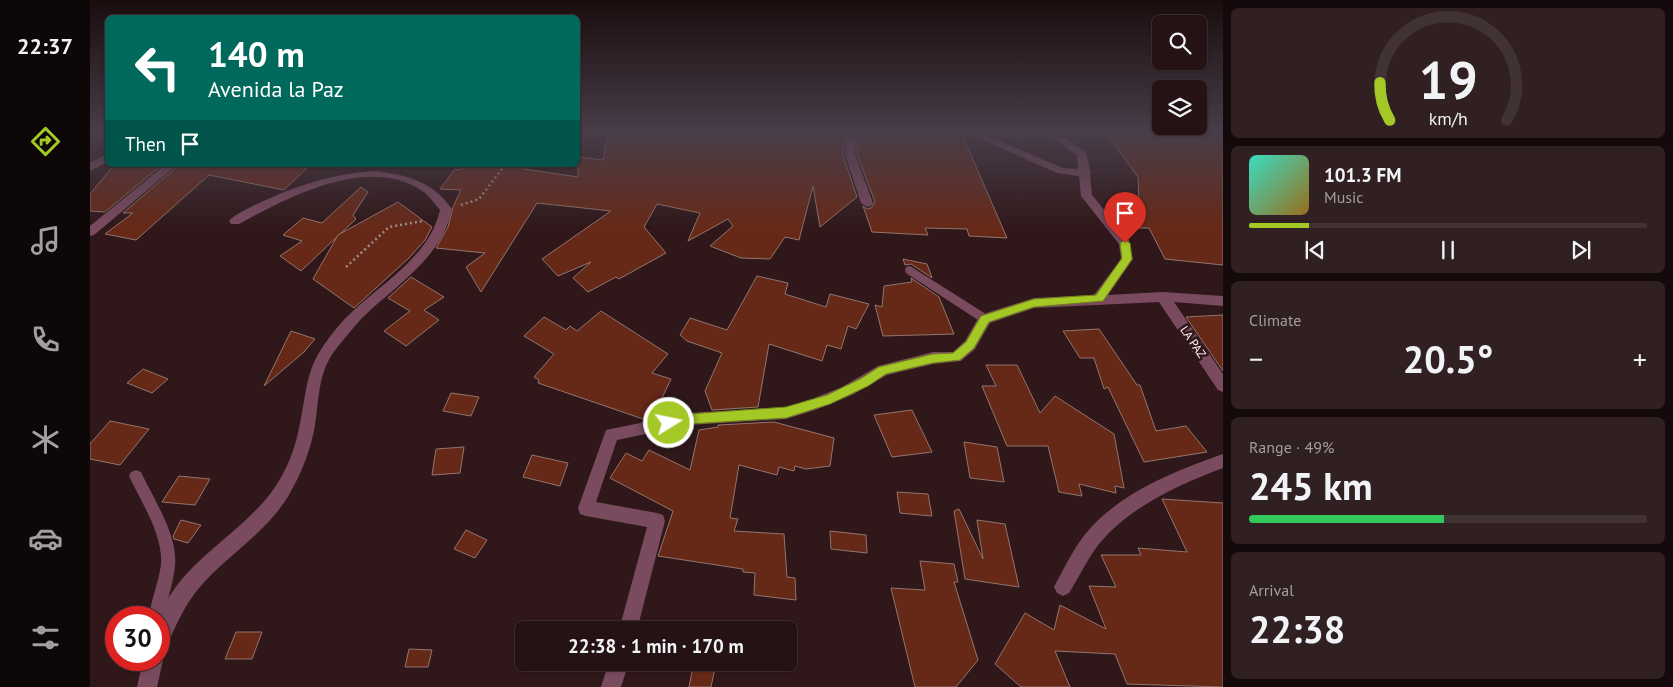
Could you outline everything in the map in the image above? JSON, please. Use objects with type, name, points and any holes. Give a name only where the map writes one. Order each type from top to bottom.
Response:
[{"type":"street","points":[[853,164],[867,203]]},
{"type":"street","points":[[1045,164],[1061,171],[1086,173]]},
{"type":"street","points":[[1084,164],[1087,196],[1125,243],[1127,259],[1099,298]]},
{"type":"street","points":[[90,232],[170,167]]},
{"type":"street","points":[[170,618],[180,597],[192,582],[263,514],[280,493],[299,458],[307,427],[310,396],[321,362],[346,326],[433,242],[446,213],[425,188],[400,178],[373,174],[336,179],[302,188],[268,202],[235,221]]},
{"type":"street","points":[[630,621],[657,521],[586,508],[611,435],[689,419],[786,412],[815,404],[847,391],[883,370],[933,358],[956,357],[970,345],[985,319],[1034,303],[1099,298],[1163,297],[1223,301]]},
{"type":"street","name":"LA PAZ","points":[[1163,297],[1223,386]]},
{"type":"street","points":[[1063,587],[1093,538],[1115,518],[1152,492],[1177,478],[1223,461]]},
{"type":"street","points":[[147,687],[151,671]]},
{"type":"street","points":[[611,687],[616,671]]},
{"type":"lane","points":[[910,270],[985,319]]},
{"type":"lane","points":[[136,476],[163,538],[168,561],[157,606]]},
{"type":"path","points":[[346,268],[388,227],[446,213],[479,199],[503,167]]},
{"type":"building","points":[[580,164],[846,164],[857,197],[820,227],[813,186],[799,240],[785,237],[770,259],[741,258],[710,246],[733,226],[728,219],[688,241],[700,213],[657,204],[644,227],[666,253],[619,279],[616,277],[588,292],[573,278],[591,262],[558,276],[542,259],[611,211],[537,203],[481,292],[466,267],[485,253],[436,248],[448,227],[453,207],[461,190],[440,189],[455,169],[460,170],[462,167],[526,167],[524,169],[578,177],[578,167],[580,167]]},
{"type":"building","points":[[861,164],[975,164],[1007,238],[969,236],[967,229],[925,228],[928,235],[872,232],[863,206],[867,209],[871,208],[875,202]]},
{"type":"building","points":[[1129,164],[1223,164],[1223,265],[1165,259],[1149,228],[1140,228],[1138,177]]},
{"type":"building","points":[[112,167],[160,167],[105,212],[90,211],[90,194]]},
{"type":"building","points":[[177,167],[308,167],[284,190],[209,175],[136,240],[105,234],[133,213],[123,213]]},
{"type":"building","points":[[361,187],[368,192],[353,215],[356,219],[301,271],[280,256],[302,241],[283,235],[303,218],[322,223]]},
{"type":"building","points":[[398,202],[432,227],[425,240],[409,258],[354,308],[313,279],[338,235]]},
{"type":"building","points":[[903,259],[927,264],[932,278],[911,264],[905,265]]},
{"type":"building","points":[[757,276],[788,283],[785,294],[826,307],[830,294],[869,304],[856,329],[848,326],[841,349],[827,345],[822,361],[769,344],[758,407],[712,410],[705,391],[722,353],[687,341],[680,335],[690,318],[727,330]]},
{"type":"building","points":[[411,277],[444,297],[424,310],[439,320],[406,346],[384,331],[410,311],[388,298]]},
{"type":"building","points":[[911,278],[939,297],[954,334],[883,336],[875,305],[882,307],[884,286],[912,282]]},
{"type":"building","points":[[601,311],[668,354],[652,373],[671,379],[652,419],[646,420],[538,383],[539,380],[534,377],[554,354],[524,336],[544,317],[566,330],[570,326],[577,331]]},
{"type":"building","points":[[1223,315],[1223,371],[1186,317]]},
{"type":"building","points":[[1099,329],[1137,385],[1140,385],[1156,431],[1186,426],[1207,452],[1144,462],[1108,387],[1104,389],[1094,358],[1080,358],[1063,331]]},
{"type":"building","points":[[291,331],[315,339],[304,352],[264,386]]},
{"type":"building","points":[[986,365],[1017,365],[1040,413],[1055,396],[1114,434],[1124,488],[1115,486],[1116,493],[1079,484],[1082,496],[1059,492],[1048,446],[1007,446],[982,386],[996,386]]},
{"type":"building","points":[[143,369],[168,379],[152,393],[127,383]]},
{"type":"building","points":[[451,393],[479,397],[471,416],[443,411]]},
{"type":"building","points":[[912,410],[932,452],[892,457],[874,415]]},
{"type":"building","points":[[110,421],[149,429],[120,465],[90,459],[90,444]]},
{"type":"building","points":[[774,422],[834,438],[830,466],[806,469],[795,466],[794,471],[779,467],[777,475],[739,465],[730,518],[738,519],[734,531],[784,534],[787,577],[795,578],[796,600],[754,595],[755,573],[743,572],[743,569],[658,556],[673,511],[610,478],[626,453],[642,461],[649,450],[690,470],[699,430],[718,427],[718,425]]},
{"type":"building","points":[[964,442],[997,447],[1004,482],[970,478]]},
{"type":"building","points":[[464,447],[460,473],[432,475],[436,449]]},
{"type":"building","points":[[532,455],[568,463],[560,486],[523,477]]},
{"type":"building","points":[[179,476],[210,479],[195,505],[162,502]]},
{"type":"building","points":[[897,492],[928,494],[932,516],[900,513]]},
{"type":"building","points":[[1162,499],[1223,503],[1223,687],[1127,684],[1115,654],[1055,651],[1070,687],[1021,687],[995,664],[1025,613],[1054,630],[1060,605],[1106,629],[1089,586],[1116,587],[1101,555],[1141,555],[1138,548],[1187,552]]},
{"type":"building","points":[[959,509],[983,559],[977,520],[1005,524],[1019,587],[965,579],[954,511]]},
{"type":"building","points":[[181,520],[201,525],[188,543],[174,539],[173,536]]},
{"type":"building","points":[[466,530],[487,540],[475,558],[454,549]]},
{"type":"building","points":[[830,531],[866,535],[867,553],[831,549]]},
{"type":"building","points":[[920,561],[954,564],[958,582],[954,582],[978,660],[956,687],[915,687],[891,588],[925,590]]},
{"type":"building","points":[[236,632],[262,632],[252,659],[225,659]]},
{"type":"building","points":[[409,649],[432,650],[428,667],[405,667]]},
{"type":"building","points":[[692,671],[714,671],[711,687],[689,687]]},
{"type":"route","points":[[669,423],[689,419],[786,412],[830,399],[883,370],[933,358],[956,357],[970,345],[985,319],[1034,303],[1099,298],[1127,259],[1125,243]]}]
